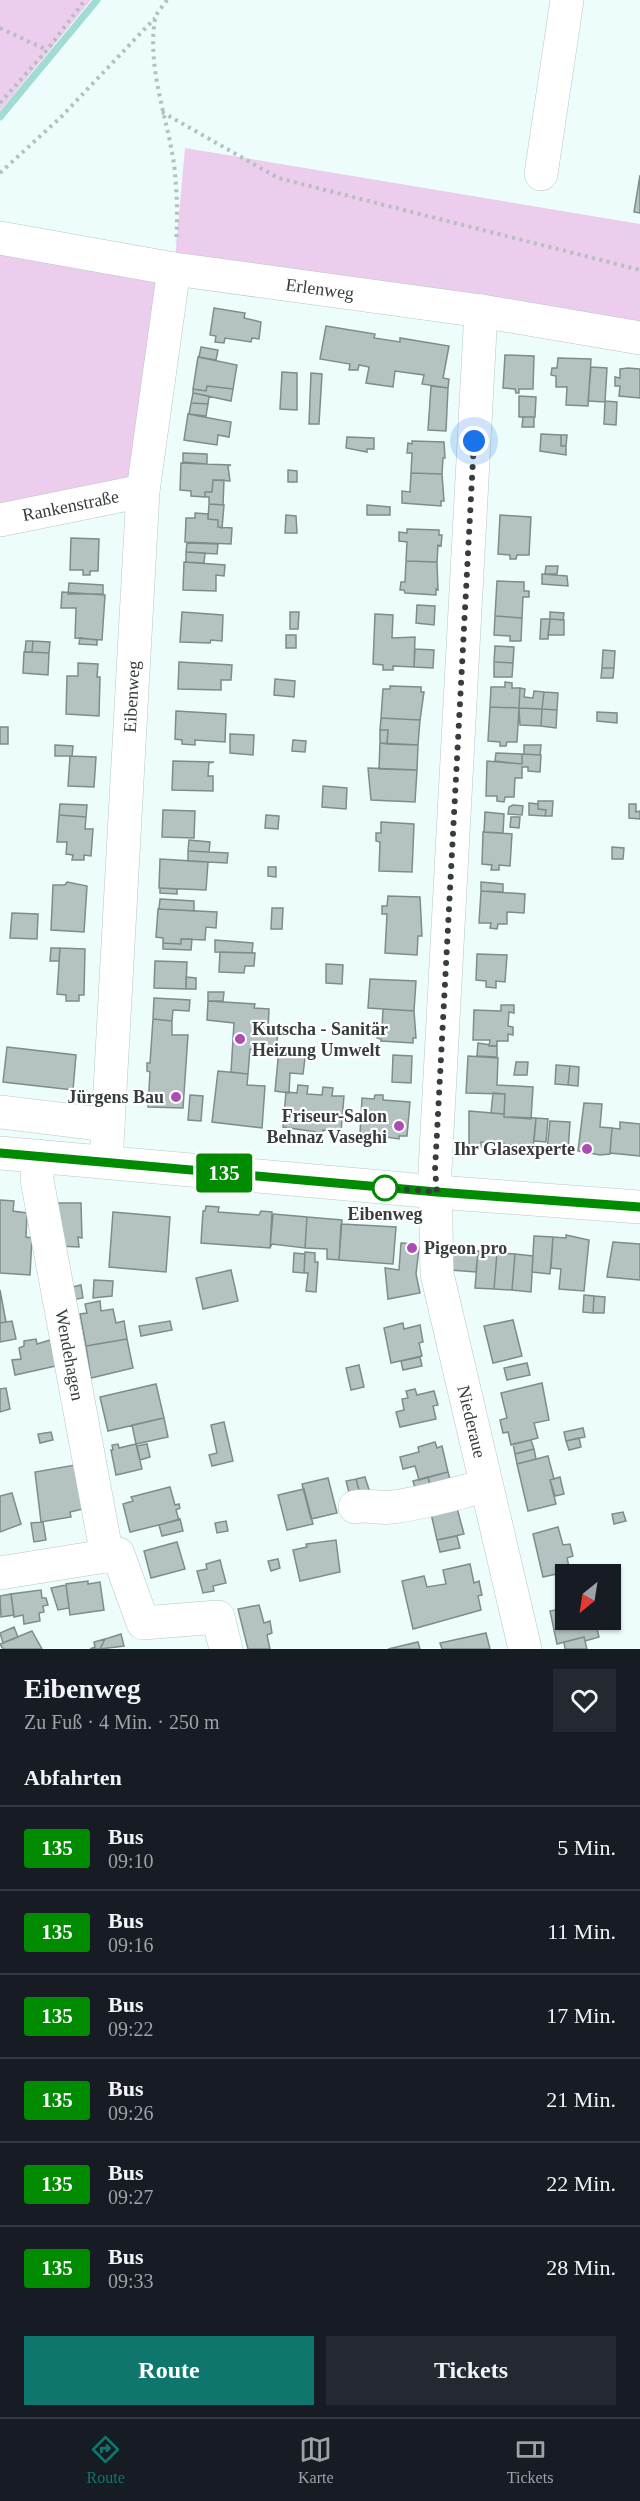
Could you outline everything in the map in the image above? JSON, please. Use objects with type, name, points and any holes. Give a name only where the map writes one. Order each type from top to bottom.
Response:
[{"type":"street","points":[[541,174],[567,0]]},
{"type":"street","name":"Erlenweg","points":[[0,238],[174,269],[481,311],[640,338]]},
{"type":"street","name":"Eibenweg","points":[[106,1162],[143,491],[174,269]]},
{"type":"street","name":"Niederaue","points":[[481,311],[435,1170],[437,1274],[525,1649]]},
{"type":"street","name":"Rankenstraße","points":[[0,520],[143,491]]},
{"type":"street","points":[[0,1112],[108,1125]]},
{"type":"street","points":[[0,1153],[437,1192],[640,1207]]},
{"type":"street","name":"Wendehagen","points":[[38,1156],[37,1180],[107,1556]]},
{"type":"street","points":[[355,1507],[365,1504],[380,1509],[396,1507],[486,1486]]},
{"type":"street","points":[[0,1573],[118,1554],[143,1623],[218,1617],[226,1649]]},
{"type":"path","points":[[0,103],[47,50],[85,0]]},
{"type":"path","points":[[0,173],[61,117],[155,17],[167,0]]},
{"type":"path","points":[[155,17],[155,79],[174,162],[178,210],[174,269]]},
{"type":"path","points":[[0,28],[47,50]]},
{"type":"path","points":[[162,112],[278,178],[640,270]]},
{"type":"shaded area","points":[[0,0],[91,0],[0,111]]},
{"type":"shaded area","points":[[185,148],[640,224],[640,345],[174,269]]},
{"type":"shaded area","points":[[0,253],[144,273],[159,284],[130,477],[0,507]]},
{"type":"building","points":[[640,175],[640,213],[634,212]]},
{"type":"building","points":[[214,308],[245,313],[244,318],[261,322],[259,339],[252,338],[251,342],[225,338],[224,343],[215,342],[216,336],[210,335]]},
{"type":"building","points":[[326,326],[375,334],[374,338],[400,342],[400,338],[449,346],[443,378],[449,379],[448,388],[422,384],[424,375],[395,371],[393,387],[366,383],[369,367],[359,365],[358,370],[349,370],[350,364],[320,359]]},
{"type":"building","points":[[201,347],[218,350],[216,360],[199,357]]},
{"type":"building","points":[[505,355],[534,356],[533,389],[519,389],[519,393],[516,393],[515,389],[503,388]]},
{"type":"building","points":[[198,357],[237,365],[233,389],[207,386],[206,391],[193,389]]},
{"type":"building","points":[[558,358],[591,359],[588,406],[566,405],[567,387],[556,387],[556,376],[551,375],[552,368],[557,368]]},
{"type":"building","points":[[591,367],[607,368],[605,402],[588,401]]},
{"type":"building","points":[[620,369],[640,369],[640,398],[619,396],[620,386],[615,386],[615,377],[620,378]]},
{"type":"building","points":[[282,372],[297,373],[297,410],[280,409]]},
{"type":"building","points":[[311,373],[322,374],[319,424],[309,424]]},
{"type":"building","points":[[207,386],[233,389],[231,401],[193,393],[193,389],[206,391]]},
{"type":"building","points":[[431,386],[448,388],[446,431],[428,430]]},
{"type":"building","points":[[193,393],[209,396],[208,404],[191,403]]},
{"type":"building","points":[[519,396],[536,397],[535,417],[519,417]]},
{"type":"building","points":[[605,401],[617,402],[616,425],[604,424]]},
{"type":"building","points":[[191,403],[208,404],[206,416],[189,414]]},
{"type":"building","points":[[188,414],[231,422],[229,437],[218,435],[217,445],[184,440]]},
{"type":"building","points":[[523,417],[534,417],[534,427],[522,427]]},
{"type":"building","points":[[541,434],[561,435],[561,446],[566,446],[566,455],[540,451]]},
{"type":"building","points":[[561,435],[567,435],[566,446],[561,446]]},
{"type":"building","points":[[347,437],[374,438],[374,449],[367,449],[367,452],[346,448]]},
{"type":"building","points":[[412,441],[444,442],[445,458],[443,458],[442,474],[411,473],[412,453],[407,453],[408,443],[412,444]]},
{"type":"building","points":[[183,453],[207,454],[207,464],[183,462]]},
{"type":"building","points":[[181,463],[231,465],[228,466],[230,481],[213,480],[212,492],[205,492],[205,497],[191,496],[191,491],[180,490]]},
{"type":"building","points":[[288,470],[297,471],[297,482],[288,482]]},
{"type":"building","points":[[411,473],[442,474],[444,501],[441,501],[441,506],[402,503],[402,491],[410,492]]},
{"type":"building","points":[[213,480],[224,480],[223,505],[209,504],[209,497],[205,497],[205,492],[212,492]]},
{"type":"building","points":[[209,504],[224,505],[222,528],[218,527],[218,520],[208,519]]},
{"type":"building","points":[[367,505],[390,507],[390,515],[367,515]]},
{"type":"building","points":[[195,513],[208,514],[208,519],[218,520],[218,527],[232,528],[231,544],[185,542],[186,518],[195,518]]},
{"type":"building","points":[[286,515],[296,516],[297,533],[285,533]]},
{"type":"building","points":[[500,515],[531,517],[529,555],[517,555],[516,559],[510,559],[510,555],[498,554]]},
{"type":"building","points":[[407,529],[439,530],[439,535],[442,535],[441,546],[438,545],[437,562],[406,561],[407,542],[399,541],[399,532],[407,533]]},
{"type":"building","points":[[71,538],[99,539],[98,571],[90,571],[90,575],[83,575],[83,570],[70,570]]},
{"type":"building","points":[[187,543],[218,544],[217,554],[186,552]]},
{"type":"building","points":[[186,552],[205,553],[204,563],[186,562]]},
{"type":"building","points":[[406,561],[437,562],[438,590],[436,589],[436,595],[405,593],[404,590],[400,590],[401,582],[405,582]]},
{"type":"building","points":[[184,562],[225,565],[224,576],[216,575],[216,591],[183,590]]},
{"type":"building","points":[[546,566],[558,566],[557,574],[545,574]]},
{"type":"building","points":[[542,574],[567,576],[568,586],[542,584]]},
{"type":"building","points":[[497,581],[524,582],[524,591],[529,591],[529,597],[523,597],[522,618],[495,616]]},
{"type":"building","points":[[69,583],[103,585],[103,594],[68,594]]},
{"type":"building","points":[[62,592],[105,595],[102,640],[75,638],[76,608],[61,608]]},
{"type":"building","points":[[417,605],[435,606],[434,625],[416,623]]},
{"type":"building","points":[[182,612],[223,615],[222,641],[180,642]]},
{"type":"building","points":[[290,612],[299,612],[298,629],[290,629]]},
{"type":"building","points":[[550,612],[564,613],[563,620],[550,619]]},
{"type":"building","points":[[375,614],[393,615],[392,638],[415,637],[414,667],[393,666],[393,670],[383,670],[383,665],[373,664]]},
{"type":"building","points":[[495,616],[522,618],[521,641],[510,641],[510,636],[494,635]]},
{"type":"building","points":[[541,619],[550,619],[548,639],[540,639]]},
{"type":"building","points":[[550,619],[564,620],[564,635],[548,635]]},
{"type":"building","points":[[286,635],[296,635],[296,648],[286,648]]},
{"type":"building","points":[[80,638],[97,640],[97,645],[79,644]]},
{"type":"building","points":[[26,641],[33,641],[32,652],[25,652]]},
{"type":"building","points":[[33,641],[50,642],[49,653],[32,652]]},
{"type":"building","points":[[495,646],[514,647],[513,663],[494,662]]},
{"type":"building","points":[[415,649],[434,650],[433,668],[414,667]]},
{"type":"building","points":[[603,650],[615,651],[614,668],[602,668]]},
{"type":"building","points":[[24,652],[49,653],[48,675],[23,673]]},
{"type":"building","points":[[179,662],[232,665],[231,680],[221,680],[221,690],[178,689]]},
{"type":"building","points":[[494,662],[513,663],[512,677],[494,677]]},
{"type":"building","points":[[78,663],[98,664],[99,716],[66,714],[67,676],[78,676]]},
{"type":"building","points":[[602,668],[614,668],[613,678],[601,678]]},
{"type":"building","points":[[275,679],[295,681],[294,697],[274,695]]},
{"type":"building","points":[[505,682],[512,683],[512,688],[520,688],[519,708],[490,707],[491,687],[505,687]]},
{"type":"building","points":[[390,686],[421,687],[421,692],[424,692],[420,720],[381,718],[383,689],[390,689]]},
{"type":"building","points":[[520,688],[525,689],[524,697],[533,698],[534,691],[544,692],[542,709],[519,708]]},
{"type":"building","points":[[544,692],[558,693],[557,710],[542,709]]},
{"type":"building","points":[[490,707],[519,708],[517,742],[507,742],[506,746],[500,746],[500,742],[488,741]]},
{"type":"building","points":[[519,708],[542,709],[541,726],[520,725]]},
{"type":"building","points":[[542,709],[557,710],[556,728],[541,726]]},
{"type":"building","points":[[176,711],[226,714],[225,742],[195,740],[195,745],[182,744],[182,740],[175,739]]},
{"type":"building","points":[[597,712],[617,713],[617,723],[597,721]]},
{"type":"building","points":[[381,718],[420,720],[418,745],[387,744],[388,730],[380,730]]},
{"type":"building","points":[[0,727],[8,727],[8,744],[0,744]]},
{"type":"building","points":[[380,730],[388,730],[387,744],[380,743]]},
{"type":"building","points":[[230,734],[254,735],[253,755],[230,753]]},
{"type":"building","points":[[293,740],[306,741],[305,752],[292,751]]},
{"type":"building","points":[[380,743],[418,745],[417,770],[379,769]]},
{"type":"building","points":[[55,745],[73,746],[72,756],[55,756]]},
{"type":"building","points":[[524,745],[541,745],[540,755],[524,754]]},
{"type":"building","points":[[496,753],[522,754],[522,764],[495,761]]},
{"type":"building","points":[[522,754],[541,755],[540,772],[528,771],[528,767],[522,767],[522,778],[515,778],[514,797],[505,797],[504,802],[497,801],[497,796],[486,796],[487,761],[522,764]]},
{"type":"building","points":[[70,756],[96,757],[94,787],[68,786]]},
{"type":"building","points":[[173,761],[214,762],[209,763],[208,776],[213,776],[213,791],[172,790]]},
{"type":"building","points":[[368,768],[417,770],[415,802],[371,800]]},
{"type":"building","points":[[323,786],[347,788],[346,809],[322,807]]},
{"type":"building","points":[[538,801],[553,801],[552,816],[545,816],[546,810],[538,809]]},
{"type":"building","points":[[529,803],[538,804],[538,809],[546,810],[545,816],[529,815]]},
{"type":"building","points":[[60,804],[87,805],[86,817],[59,815]]},
{"type":"building","points":[[629,804],[636,804],[636,812],[640,811],[640,819],[629,818]]},
{"type":"building","points":[[523,806],[522,815],[508,814],[509,807]]},
{"type":"building","points":[[163,810],[195,811],[194,838],[162,837]]},
{"type":"building","points":[[485,812],[504,814],[503,833],[484,832]]},
{"type":"building","points":[[59,815],[86,817],[85,829],[93,829],[91,856],[84,855],[84,860],[72,860],[73,855],[66,854],[67,842],[57,842]]},
{"type":"building","points":[[266,815],[279,816],[278,829],[265,828]]},
{"type":"building","points":[[511,817],[520,817],[519,828],[510,827]]},
{"type":"building","points":[[381,822],[414,824],[412,872],[379,871],[380,842],[376,841],[376,833],[381,833]]},
{"type":"building","points":[[483,832],[512,834],[510,866],[499,865],[499,870],[491,870],[492,865],[482,864]]},
{"type":"building","points":[[189,840],[210,842],[209,852],[188,851]]},
{"type":"building","points":[[612,847],[624,848],[623,859],[612,859]]},
{"type":"building","points":[[188,851],[228,853],[227,863],[188,861]]},
{"type":"building","points":[[160,859],[208,862],[206,890],[159,888]]},
{"type":"building","points":[[268,867],[276,867],[276,877],[268,876]]},
{"type":"building","points":[[67,882],[87,886],[84,932],[51,930],[53,885],[65,885]]},
{"type":"building","points":[[481,882],[503,884],[503,892],[481,891]]},
{"type":"building","points":[[160,888],[177,889],[177,894],[160,893]]},
{"type":"building","points":[[481,891],[525,894],[524,913],[507,912],[507,924],[498,924],[497,929],[490,928],[491,923],[479,923]]},
{"type":"building","points":[[388,896],[420,897],[422,936],[418,936],[417,955],[385,953],[387,914],[382,914],[382,906],[387,906]]},
{"type":"building","points":[[160,899],[194,901],[194,911],[159,909]]},
{"type":"building","points":[[272,908],[283,908],[282,929],[271,929]]},
{"type":"building","points":[[158,909],[217,912],[216,928],[206,927],[205,940],[181,939],[181,944],[163,943],[163,938],[156,937]]},
{"type":"building","points":[[12,913],[38,914],[37,939],[10,938]]},
{"type":"building","points":[[181,939],[192,939],[191,950],[163,949],[163,943],[181,944]]},
{"type":"building","points":[[215,940],[253,943],[252,953],[215,952]]},
{"type":"building","points":[[51,948],[60,948],[59,961],[50,961]]},
{"type":"building","points":[[60,948],[85,949],[84,995],[79,995],[79,1001],[66,1001],[66,995],[57,994]]},
{"type":"building","points":[[220,952],[255,953],[254,966],[245,966],[244,973],[219,972]]},
{"type":"building","points":[[477,954],[507,955],[505,982],[496,981],[496,988],[486,987],[486,981],[476,980]]},
{"type":"building","points":[[155,961],[187,962],[186,989],[154,988]]},
{"type":"building","points":[[326,964],[343,965],[342,984],[326,983]]},
{"type":"building","points":[[186,977],[196,978],[196,989],[186,989]]},
{"type":"building","points":[[370,979],[416,981],[414,1011],[368,1008]]},
{"type":"building","points":[[208,992],[224,992],[223,1001],[208,1001]]},
{"type":"building","points":[[154,998],[190,1000],[189,1011],[173,1010],[172,1021],[153,1019]]},
{"type":"building","points":[[208,1001],[255,1004],[254,1008],[269,1009],[268,1031],[278,1032],[276,1051],[250,1049],[248,1074],[231,1072],[234,1023],[207,1020]]},
{"type":"building","points":[[501,1005],[514,1005],[514,1013],[509,1012],[508,1026],[513,1027],[513,1035],[508,1034],[508,1041],[497,1041],[497,1046],[489,1046],[490,1040],[473,1040],[474,1010],[501,1011]]},
{"type":"building","points":[[383,1009],[414,1011],[416,1038],[413,1038],[413,1043],[381,1041],[377,1038],[377,1029],[382,1029]]},
{"type":"building","points":[[153,1019],[172,1021],[172,1035],[188,1035],[183,1108],[148,1107],[150,1072],[147,1071],[147,1063],[150,1063]]},
{"type":"building","points":[[478,1043],[497,1046],[497,1057],[477,1056]]},
{"type":"building","points":[[7,1047],[76,1055],[73,1090],[3,1082]]},
{"type":"building","points":[[279,1049],[306,1050],[303,1074],[290,1073],[289,1093],[275,1091]]},
{"type":"building","points":[[393,1055],[412,1056],[411,1083],[392,1082]]},
{"type":"building","points":[[468,1056],[498,1058],[497,1085],[533,1087],[531,1119],[504,1117],[505,1094],[466,1093]]},
{"type":"building","points":[[516,1062],[528,1062],[527,1075],[514,1075]]},
{"type":"building","points":[[556,1065],[570,1066],[568,1085],[555,1084]]},
{"type":"building","points":[[570,1066],[579,1067],[578,1086],[568,1085]]},
{"type":"building","points":[[218,1071],[248,1074],[247,1085],[265,1086],[262,1128],[212,1122]]},
{"type":"building","points":[[298,1085],[308,1086],[307,1094],[322,1095],[323,1087],[333,1088],[332,1096],[344,1096],[341,1132],[323,1130],[323,1133],[283,1127],[286,1092],[297,1093]]},
{"type":"building","points":[[493,1093],[505,1094],[504,1114],[491,1113]]},
{"type":"building","points":[[190,1095],[203,1096],[201,1121],[188,1120]]},
{"type":"building","points":[[375,1095],[383,1095],[383,1100],[410,1102],[407,1136],[399,1136],[399,1139],[360,1133],[362,1098],[374,1099]]},
{"type":"building","points":[[584,1103],[602,1104],[600,1127],[612,1128],[610,1154],[600,1155],[578,1151]]},
{"type":"building","points":[[469,1111],[504,1114],[504,1117],[536,1118],[533,1147],[481,1142],[481,1147],[469,1147]]},
{"type":"building","points":[[536,1118],[548,1119],[546,1142],[534,1141]]},
{"type":"building","points":[[550,1121],[570,1122],[568,1152],[547,1151]]},
{"type":"building","points":[[620,1122],[640,1124],[640,1156],[610,1153],[612,1128],[620,1129]]},
{"type":"building","points":[[0,1200],[14,1201],[13,1211],[27,1213],[26,1237],[32,1238],[30,1275],[0,1273]]},
{"type":"building","points":[[53,1203],[81,1203],[82,1238],[78,1237],[79,1247],[58,1246]]},
{"type":"building","points":[[206,1206],[219,1207],[218,1212],[259,1215],[261,1211],[272,1212],[270,1248],[201,1243],[203,1211]]},
{"type":"building","points":[[113,1212],[170,1217],[166,1272],[109,1267]]},
{"type":"building","points":[[273,1214],[307,1217],[305,1248],[272,1244],[270,1248]]},
{"type":"building","points":[[307,1217],[342,1220],[339,1260],[327,1259],[327,1249],[305,1248]]},
{"type":"building","points":[[341,1224],[396,1227],[393,1264],[339,1260]]},
{"type":"building","points":[[566,1235],[589,1240],[584,1291],[559,1289],[561,1269],[551,1268],[553,1237],[566,1238]]},
{"type":"building","points":[[534,1236],[553,1237],[550,1274],[532,1272]]},
{"type":"building","points":[[613,1242],[640,1244],[640,1280],[607,1277]]},
{"type":"building","points":[[401,1243],[416,1244],[419,1248],[416,1274],[420,1293],[388,1299],[385,1268],[399,1270]]},
{"type":"building","points":[[452,1251],[478,1252],[476,1272],[450,1270]]},
{"type":"building","points":[[478,1251],[497,1253],[494,1289],[475,1288]]},
{"type":"building","points":[[305,1252],[315,1253],[315,1262],[318,1262],[316,1292],[306,1291],[308,1273],[304,1273]]},
{"type":"building","points":[[294,1253],[305,1254],[304,1273],[293,1272]]},
{"type":"building","points":[[497,1253],[515,1254],[512,1290],[494,1289]]},
{"type":"building","points":[[515,1254],[533,1256],[531,1292],[512,1290]]},
{"type":"building","points":[[231,1270],[238,1301],[203,1309],[196,1278]]},
{"type":"building","points":[[94,1280],[113,1281],[112,1296],[93,1298]]},
{"type":"building","points":[[81,1285],[83,1298],[71,1300],[68,1288]]},
{"type":"building","points":[[0,1290],[6,1322],[0,1323]]},
{"type":"building","points":[[584,1295],[594,1296],[593,1313],[583,1312]]},
{"type":"building","points":[[594,1296],[605,1297],[604,1313],[593,1313]]},
{"type":"building","points":[[100,1301],[101,1311],[113,1309],[116,1323],[124,1321],[127,1339],[86,1346],[80,1314],[87,1313],[85,1304]]},
{"type":"building","points":[[513,1320],[522,1356],[493,1363],[484,1326]]},
{"type":"building","points":[[12,1321],[16,1339],[0,1342],[0,1323]]},
{"type":"building","points":[[170,1321],[172,1330],[141,1336],[139,1326]]},
{"type":"building","points":[[403,1323],[404,1329],[420,1325],[423,1342],[419,1343],[422,1356],[391,1363],[384,1328]]},
{"type":"building","points":[[36,1339],[37,1344],[50,1340],[56,1366],[15,1375],[12,1360],[21,1359],[19,1348],[24,1346],[24,1341]]},
{"type":"building","points":[[127,1339],[133,1368],[91,1378],[86,1346]]},
{"type":"building","points":[[420,1357],[422,1366],[403,1370],[401,1361]]},
{"type":"building","points":[[527,1363],[530,1375],[507,1380],[504,1368]]},
{"type":"building","points":[[359,1365],[364,1387],[351,1390],[346,1368]]},
{"type":"building","points":[[542,1383],[549,1420],[534,1423],[538,1438],[511,1445],[508,1432],[503,1433],[500,1420],[507,1418],[501,1393]]},
{"type":"building","points":[[156,1384],[164,1418],[108,1431],[100,1397]]},
{"type":"building","points":[[6,1388],[10,1409],[0,1412],[0,1389]]},
{"type":"building","points":[[415,1389],[417,1395],[434,1391],[438,1405],[433,1406],[436,1419],[400,1427],[396,1412],[404,1410],[402,1399],[408,1398],[406,1391]]},
{"type":"building","points":[[164,1418],[168,1437],[136,1444],[132,1425]]},
{"type":"building","points":[[224,1422],[233,1461],[212,1466],[209,1455],[217,1453],[211,1425]]},
{"type":"building","points":[[583,1428],[585,1437],[566,1441],[564,1432]]},
{"type":"building","points":[[51,1432],[53,1440],[40,1443],[38,1434]]},
{"type":"building","points":[[579,1438],[581,1447],[569,1450],[566,1441]]},
{"type":"building","points":[[531,1440],[534,1449],[515,1454],[513,1444]]},
{"type":"building","points":[[435,1442],[437,1448],[442,1446],[448,1472],[419,1480],[415,1466],[403,1469],[400,1457],[419,1452],[418,1447]]},
{"type":"building","points":[[118,1444],[119,1448],[136,1444],[142,1469],[116,1475],[111,1450],[113,1450],[112,1445]]},
{"type":"building","points":[[147,1444],[150,1457],[140,1460],[137,1446]]},
{"type":"building","points":[[534,1449],[536,1459],[517,1464],[515,1454]]},
{"type":"building","points":[[548,1456],[554,1479],[550,1480],[556,1504],[528,1511],[517,1464]]},
{"type":"building","points":[[75,1465],[83,1509],[70,1512],[71,1517],[41,1522],[35,1472]]},
{"type":"building","points":[[448,1472],[453,1490],[432,1494],[428,1477]]},
{"type":"building","points":[[365,1477],[371,1496],[361,1498],[356,1479]]},
{"type":"building","points":[[428,1477],[432,1491],[417,1495],[413,1481]]},
{"type":"building","points":[[560,1477],[564,1494],[555,1496],[550,1480]]},
{"type":"building","points":[[328,1478],[337,1513],[311,1519],[302,1484]]},
{"type":"building","points":[[356,1479],[361,1498],[351,1500],[346,1481]]},
{"type":"building","points":[[170,1487],[175,1505],[179,1504],[180,1508],[176,1510],[179,1520],[130,1532],[123,1504],[133,1501],[131,1497]]},
{"type":"building","points":[[304,1489],[313,1524],[287,1530],[278,1495]]},
{"type":"building","points":[[12,1493],[21,1524],[0,1532],[0,1496]]},
{"type":"building","points":[[457,1508],[464,1534],[437,1540],[430,1509]]},
{"type":"building","points":[[623,1512],[626,1521],[614,1524],[612,1514]]},
{"type":"building","points":[[180,1519],[183,1531],[162,1536],[159,1525]]},
{"type":"building","points":[[226,1521],[228,1531],[217,1533],[215,1523]]},
{"type":"building","points":[[43,1522],[46,1540],[34,1542],[31,1523]]},
{"type":"building","points":[[558,1527],[563,1545],[570,1544],[573,1556],[567,1558],[568,1564],[555,1564],[555,1574],[543,1577],[533,1534]]},
{"type":"building","points":[[457,1536],[460,1548],[440,1552],[437,1540]]},
{"type":"building","points":[[336,1540],[340,1572],[300,1581],[293,1550],[307,1547],[306,1544]]},
{"type":"building","points":[[177,1542],[185,1569],[151,1578],[144,1551]]},
{"type":"building","points":[[278,1559],[280,1568],[271,1571],[268,1561]]},
{"type":"building","points":[[220,1560],[226,1583],[213,1586],[214,1591],[203,1593],[197,1571],[207,1569],[206,1564]]},
{"type":"building","points":[[470,1564],[474,1583],[479,1581],[482,1595],[478,1596],[481,1610],[413,1629],[402,1581],[424,1576],[427,1587],[446,1584],[443,1570]]},
{"type":"building","points":[[88,1581],[88,1584],[100,1582],[104,1610],[70,1615],[66,1584]]},
{"type":"building","points":[[66,1585],[69,1608],[58,1610],[51,1588]]},
{"type":"building","points":[[41,1590],[42,1598],[46,1598],[48,1605],[43,1606],[44,1612],[39,1613],[40,1621],[24,1624],[23,1615],[14,1617],[11,1594]]},
{"type":"building","points":[[11,1594],[14,1615],[1,1617],[0,1596]]},
{"type":"building","points":[[259,1605],[264,1623],[270,1621],[272,1633],[267,1635],[270,1649],[248,1649],[238,1609]]},
{"type":"building","points":[[555,1610],[555,1630],[597,1630],[599,1637],[585,1641],[584,1637],[557,1644],[550,1611]]},
{"type":"building","points":[[14,1627],[18,1637],[3,1643],[0,1633]]},
{"type":"building","points":[[32,1631],[42,1649],[3,1649],[0,1644]]},
{"type":"building","points":[[486,1633],[490,1649],[442,1649],[440,1643]]},
{"type":"building","points":[[121,1634],[124,1646],[100,1649],[105,1639]]},
{"type":"building","points":[[584,1637],[587,1649],[565,1649],[564,1642]]},
{"type":"building","points":[[105,1639],[100,1649],[90,1649],[95,1647],[94,1642]]},
{"type":"building","points":[[418,1642],[420,1649],[388,1649]]},
{"type":"waterway","points":[[0,117],[97,0]]},
{"type":"bus line","name":"135","points":[[0,1153],[437,1192],[640,1207]]},
{"type":"place","name":"Kutscha - Sanitär Heizung Umwelt","points":[[240,1039]]},
{"type":"place","name":"Jürgens Bau","points":[[176,1097]]},
{"type":"place","name":"Friseur-Salon Behnaz Vaseghi","points":[[399,1126]]},
{"type":"place","name":"Ihr Glasexperte","points":[[587,1149]]},
{"type":"place","name":"Eibenweg","points":[[385,1188]]},
{"type":"place","name":"Pigeon pro","points":[[412,1248]]},
{"type":"route","points":[[385,1188],[380,1187],[437,1192],[435,1170],[474,441]]}]
